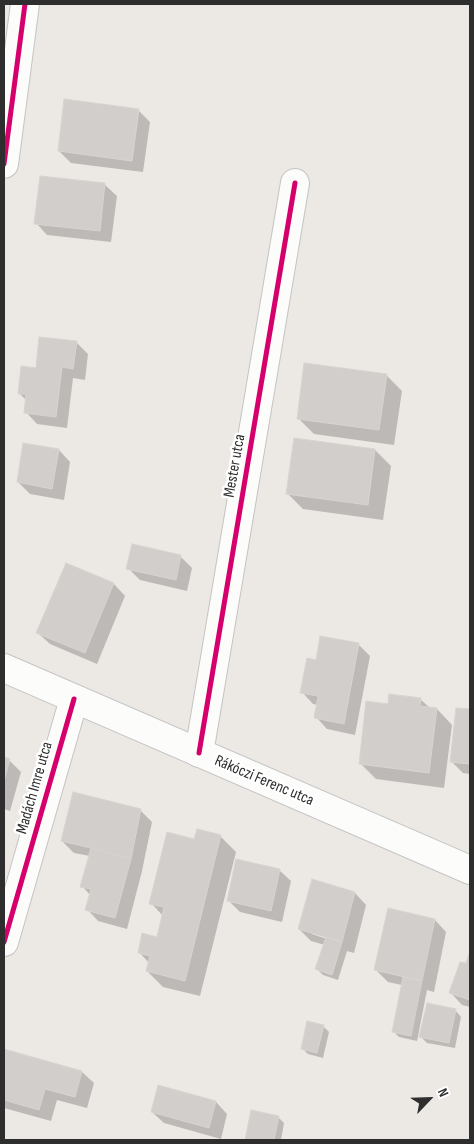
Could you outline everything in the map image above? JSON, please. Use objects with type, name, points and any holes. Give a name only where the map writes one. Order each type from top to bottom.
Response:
[{"type":"street","points":[[4,164],[25,4]]},
{"type":"street","name":"Mester utca","points":[[199,753],[295,183]]},
{"type":"street","name":"Rákóczi Ferenc utca","points":[[4,668],[470,870]]},
{"type":"street","name":"Madách Imre utca","points":[[4,942],[74,698]]},
{"type":"building","points":[[64,99],[139,109],[132,161],[58,151]]},
{"type":"building","points":[[40,176],[105,183],[100,231],[34,224]]},
{"type":"building","points":[[39,337],[77,341],[73,369],[62,367],[56,417],[24,413],[26,394],[18,394],[21,366],[36,368]]},
{"type":"building","points":[[304,363],[387,374],[379,430],[297,419]]},
{"type":"building","points":[[294,438],[375,449],[368,505],[286,494]]},
{"type":"building","points":[[23,443],[59,449],[52,489],[17,482]]},
{"type":"building","points":[[132,544],[181,555],[176,580],[126,569]]},
{"type":"building","points":[[66,563],[114,583],[85,653],[36,633]]},
{"type":"building","points":[[320,636],[359,643],[344,724],[314,718],[318,696],[300,693],[307,658],[316,660]]},
{"type":"building","points":[[389,694],[421,698],[420,706],[437,708],[429,773],[359,764],[366,701],[388,704]]},
{"type":"building","points":[[456,708],[470,709],[470,764],[450,762]]},
{"type":"building","points":[[4,757],[10,759],[4,781]]},
{"type":"building","points":[[73,792],[141,809],[131,859],[61,841]]},
{"type":"building","points":[[197,829],[221,835],[185,981],[146,971],[150,956],[138,953],[142,933],[157,937],[164,907],[149,904],[167,832],[194,839]]},
{"type":"building","points":[[91,848],[131,859],[115,918],[85,910],[91,889],[80,887]]},
{"type":"building","points":[[236,859],[280,869],[271,911],[227,901]]},
{"type":"building","points":[[312,879],[355,892],[342,942],[298,929]]},
{"type":"building","points":[[388,908],[435,919],[422,981],[374,970]]},
{"type":"building","points":[[326,937],[342,942],[332,975],[315,969]]},
{"type":"building","points":[[470,951],[470,1000],[449,993],[460,962],[466,963]]},
{"type":"building","points":[[403,977],[422,981],[411,1036],[392,1032]]},
{"type":"building","points":[[427,1003],[456,1009],[449,1043],[419,1037]]},
{"type":"building","points":[[307,1021],[324,1025],[317,1053],[301,1049]]},
{"type":"building","points":[[4,1049],[82,1071],[75,1097],[45,1089],[39,1110],[4,1100]]},
{"type":"building","points":[[158,1085],[216,1101],[209,1128],[151,1112]]},
{"type":"building","points":[[251,1110],[279,1116],[274,1140],[245,1140]]},
{"type":"cycle path","points":[[4,164],[25,4]]},
{"type":"cycle path","points":[[199,753],[295,183]]},
{"type":"cycle path","points":[[4,942],[74,699]]}]
